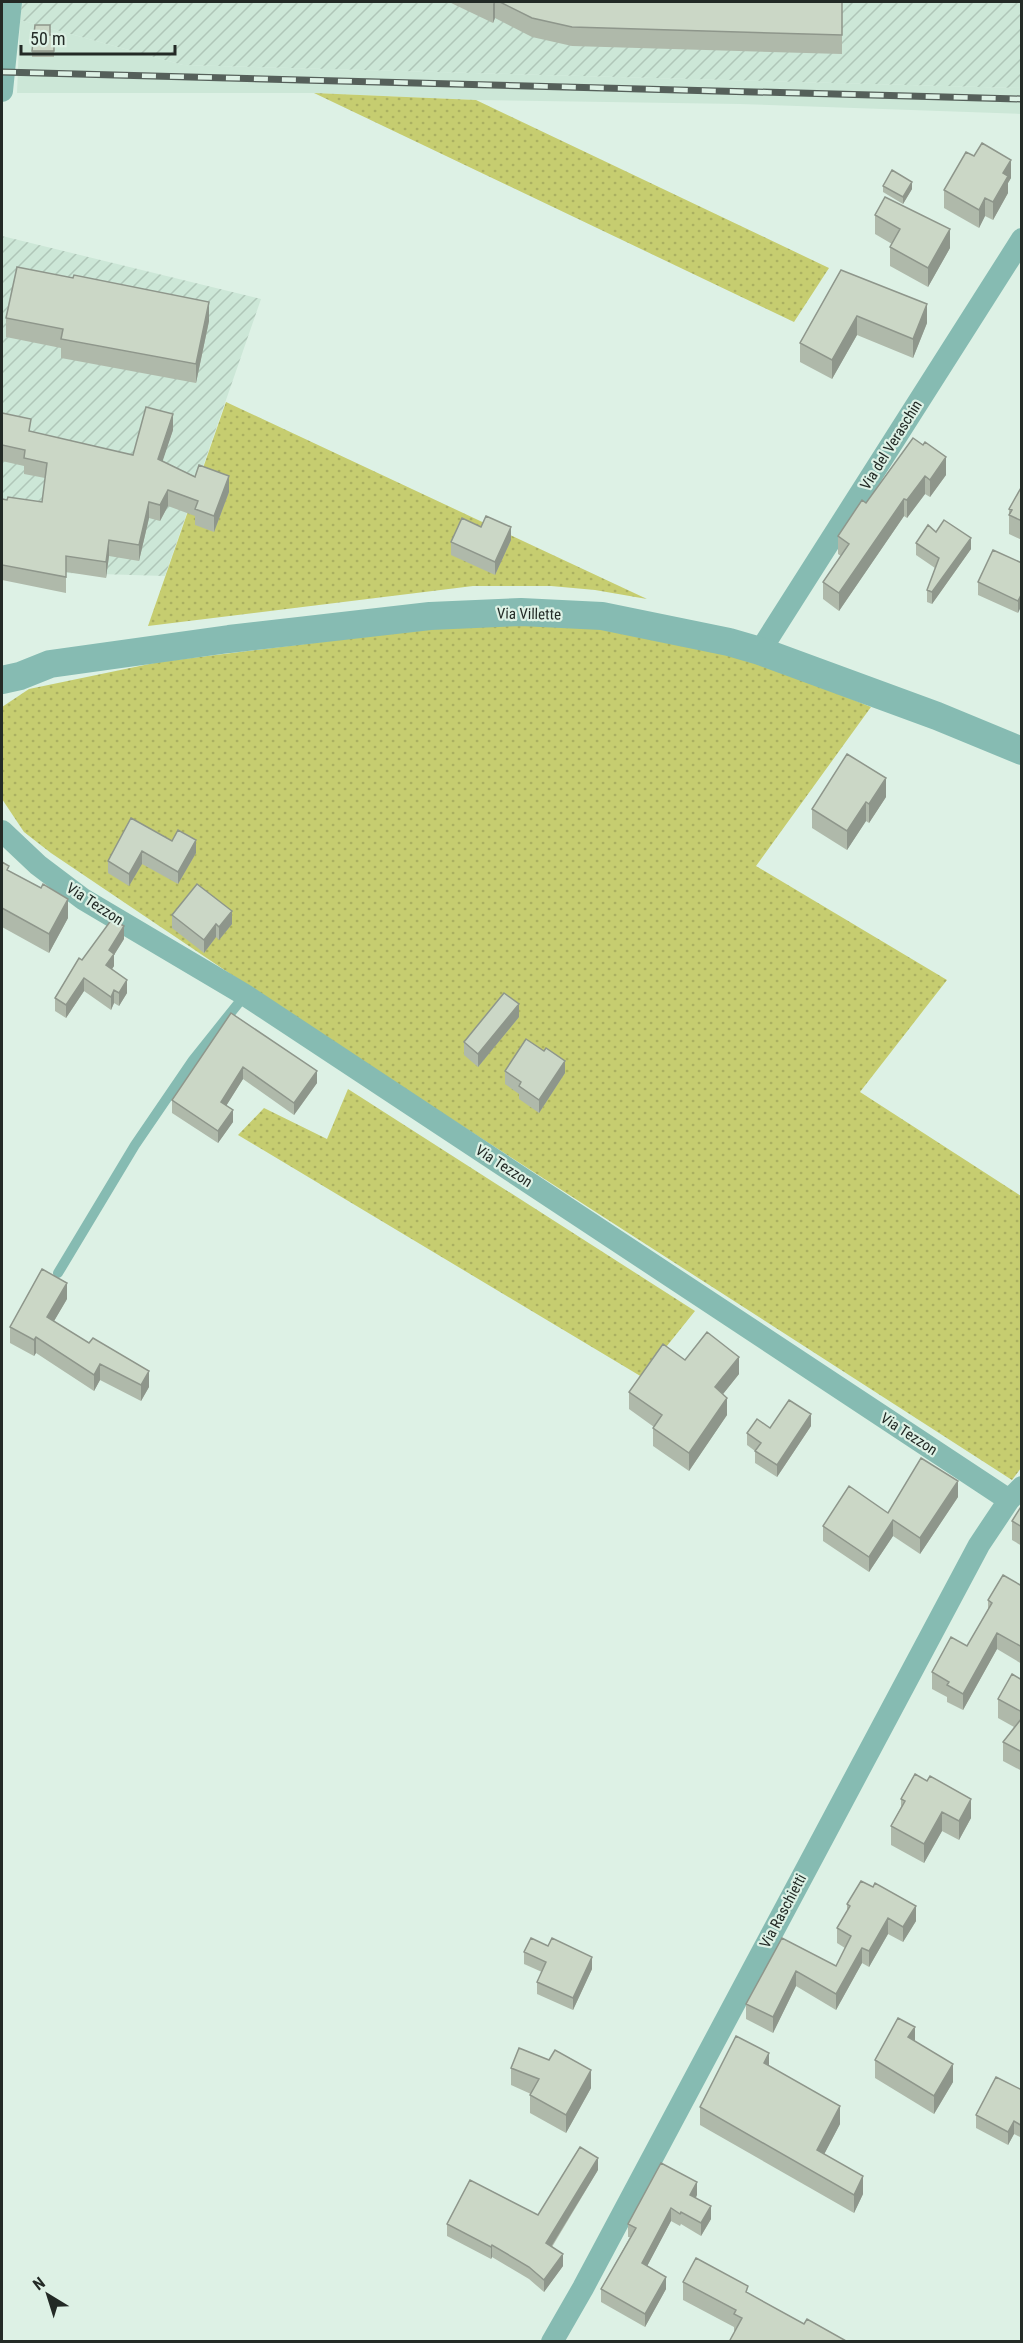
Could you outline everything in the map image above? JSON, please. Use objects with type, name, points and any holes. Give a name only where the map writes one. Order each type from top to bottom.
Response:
[{"type":"street","points":[[2,90],[11,2]]},
{"type":"street","name":"Via del Veraschin","points":[[760,651],[1022,239]]},
{"type":"street","name":"Via Villette","points":[[8,682],[50,664],[229,639],[430,616],[521,612],[602,616],[729,642],[760,651],[937,716],[1022,751]]},
{"type":"street","name":"Via Tezzon","points":[[2,831],[38,865],[83,899],[244,995],[1015,1494]]},
{"type":"street","name":"Via Raschietti","points":[[552,2342],[583,2288],[979,1545],[1015,1494]]},
{"type":"lane","points":[[58,1273],[135,1145],[193,1060],[244,995]]},
{"type":"shaded area","points":[[22,2],[1021,2],[1021,88],[183,65],[20,20]]},
{"type":"shaded area","points":[[20,20],[183,65],[1021,88],[1022,114],[740,104],[476,100],[314,93],[17,93]]},
{"type":"shaded area","points":[[2,236],[261,299],[165,576],[2,571]]},
{"type":"green space","points":[[314,93],[476,100],[829,268],[794,322]]},
{"type":"green space","points":[[226,402],[647,599],[595,590],[551,586],[473,586],[148,626]]},
{"type":"green space","points":[[476,623],[550,624],[628,632],[757,660],[871,707],[756,866],[947,980],[860,1092],[1021,1196],[1021,1468],[1012,1480],[324,1037],[51,853],[24,832],[2,799],[2,707],[29,689],[159,662]]},
{"type":"green space","points":[[348,1089],[695,1311],[642,1377],[238,1135],[264,1108],[327,1139]]},
{"type":"building","points":[[500,2],[842,2],[842,35],[572,27],[532,18]]},
{"type":"building","points":[[35,25],[50,25],[50,35],[54,35],[54,51],[32,51]]},
{"type":"building","points":[[982,143],[1011,160],[1003,173],[1008,176],[993,202],[985,198],[979,210],[944,190],[966,152],[974,156]]},
{"type":"building","points":[[892,170],[912,182],[903,197],[883,186]]},
{"type":"building","points":[[885,197],[950,229],[928,268],[890,247],[900,229],[875,215]]},
{"type":"building","points":[[17,267],[73,278],[74,275],[209,302],[196,364],[61,339],[63,329],[6,318]]},
{"type":"building","points":[[841,270],[927,304],[913,339],[857,316],[832,360],[800,343]]},
{"type":"building","points":[[146,407],[173,414],[158,459],[195,477],[199,465],[229,476],[214,516],[195,509],[198,501],[168,490],[160,505],[149,502],[139,545],[109,540],[106,562],[66,556],[66,577],[2,565],[2,499],[7,500],[8,497],[42,502],[47,463],[24,458],[25,450],[2,445],[2,413],[31,419],[29,431],[133,455]]},
{"type":"building","points":[[913,438],[923,445],[925,442],[946,457],[930,480],[925,476],[907,500],[904,499],[839,593],[823,582],[849,544],[838,536],[862,500],[866,503]]},
{"type":"building","points":[[1022,486],[1022,521],[1009,515],[1012,510],[1009,509]]},
{"type":"building","points":[[486,516],[511,527],[495,562],[451,542],[462,518],[481,527]]},
{"type":"building","points":[[944,520],[971,538],[932,592],[927,590],[939,558],[916,543],[928,525],[936,532]]},
{"type":"building","points":[[993,550],[1022,563],[1022,593],[1018,601],[978,582]]},
{"type":"building","points":[[847,754],[886,778],[869,804],[866,802],[847,831],[812,809]]},
{"type":"building","points":[[131,818],[172,841],[178,830],[196,840],[178,872],[142,851],[129,874],[108,861]]},
{"type":"building","points":[[2,862],[9,866],[7,870],[41,888],[43,884],[68,899],[49,934],[2,908]]},
{"type":"building","points":[[197,884],[232,911],[219,927],[216,924],[204,940],[172,915]]},
{"type":"building","points":[[112,919],[124,926],[109,950],[114,954],[106,965],[127,980],[119,993],[114,990],[111,997],[84,978],[66,1005],[55,998],[79,958],[82,960]]},
{"type":"building","points":[[504,993],[519,1004],[478,1054],[464,1042]]},
{"type":"building","points":[[231,1013],[317,1071],[294,1103],[243,1067],[221,1102],[233,1110],[218,1131],[172,1100]]},
{"type":"building","points":[[526,1039],[544,1051],[546,1048],[565,1061],[539,1100],[519,1086],[521,1082],[505,1071]]},
{"type":"building","points":[[42,1269],[67,1283],[47,1317],[89,1343],[93,1338],[149,1371],[141,1385],[100,1364],[94,1375],[36,1337],[34,1340],[10,1327]]},
{"type":"building","points":[[707,1332],[739,1357],[715,1387],[727,1398],[689,1453],[653,1428],[662,1415],[629,1392],[663,1344],[685,1360]]},
{"type":"building","points":[[789,1400],[811,1414],[777,1465],[755,1451],[761,1443],[747,1433],[757,1419],[770,1428]]},
{"type":"building","points":[[921,1458],[958,1481],[920,1538],[893,1520],[869,1557],[823,1526],[849,1486],[888,1513]]},
{"type":"building","points":[[1022,1505],[1022,1527],[1012,1521]]},
{"type":"building","points":[[1003,1575],[1022,1586],[1022,1647],[997,1633],[963,1694],[947,1685],[949,1682],[932,1672],[951,1637],[967,1646],[992,1603],[988,1600]]},
{"type":"building","points":[[1012,1674],[1022,1680],[1022,1712],[998,1699]]},
{"type":"building","points":[[1022,1718],[1022,1752],[1003,1742]]},
{"type":"building","points":[[915,1774],[927,1781],[930,1776],[971,1799],[959,1821],[942,1812],[924,1844],[891,1826],[905,1801],[901,1799]]},
{"type":"building","points":[[861,1881],[873,1887],[875,1883],[916,1906],[903,1927],[888,1918],[869,1951],[862,1948],[836,1994],[796,1971],[773,2017],[746,2004],[782,1938],[836,1966],[851,1936],[837,1928],[850,1906],[847,1904]]},
{"type":"building","points":[[531,1938],[548,1946],[552,1938],[592,1957],[573,1998],[537,1982],[546,1962],[524,1952]]},
{"type":"building","points":[[898,2018],[915,2027],[908,2037],[953,2064],[934,2096],[875,2060]]},
{"type":"building","points":[[736,2036],[769,2053],[764,2063],[840,2106],[817,2150],[863,2176],[854,2195],[700,2107]]},
{"type":"building","points":[[519,2048],[549,2060],[555,2050],[591,2070],[566,2115],[530,2095],[539,2079],[511,2068]]},
{"type":"building","points":[[996,2077],[1022,2090],[1022,2126],[1014,2121],[1008,2132],[976,2115]]},
{"type":"building","points":[[580,2147],[598,2158],[546,2243],[563,2254],[544,2280],[529,2267],[492,2245],[491,2247],[447,2224],[470,2180],[538,2215]]},
{"type":"building","points":[[661,2163],[697,2182],[690,2195],[711,2206],[701,2223],[671,2208],[642,2263],[666,2277],[645,2314],[601,2289],[636,2228],[628,2224]]},
{"type":"building","points":[[696,2258],[748,2286],[746,2292],[804,2324],[807,2319],[848,2342],[729,2342],[742,2318],[734,2314],[736,2310],[683,2282]]},
{"type":"railway","points":[[2,72],[1022,99]]}]
